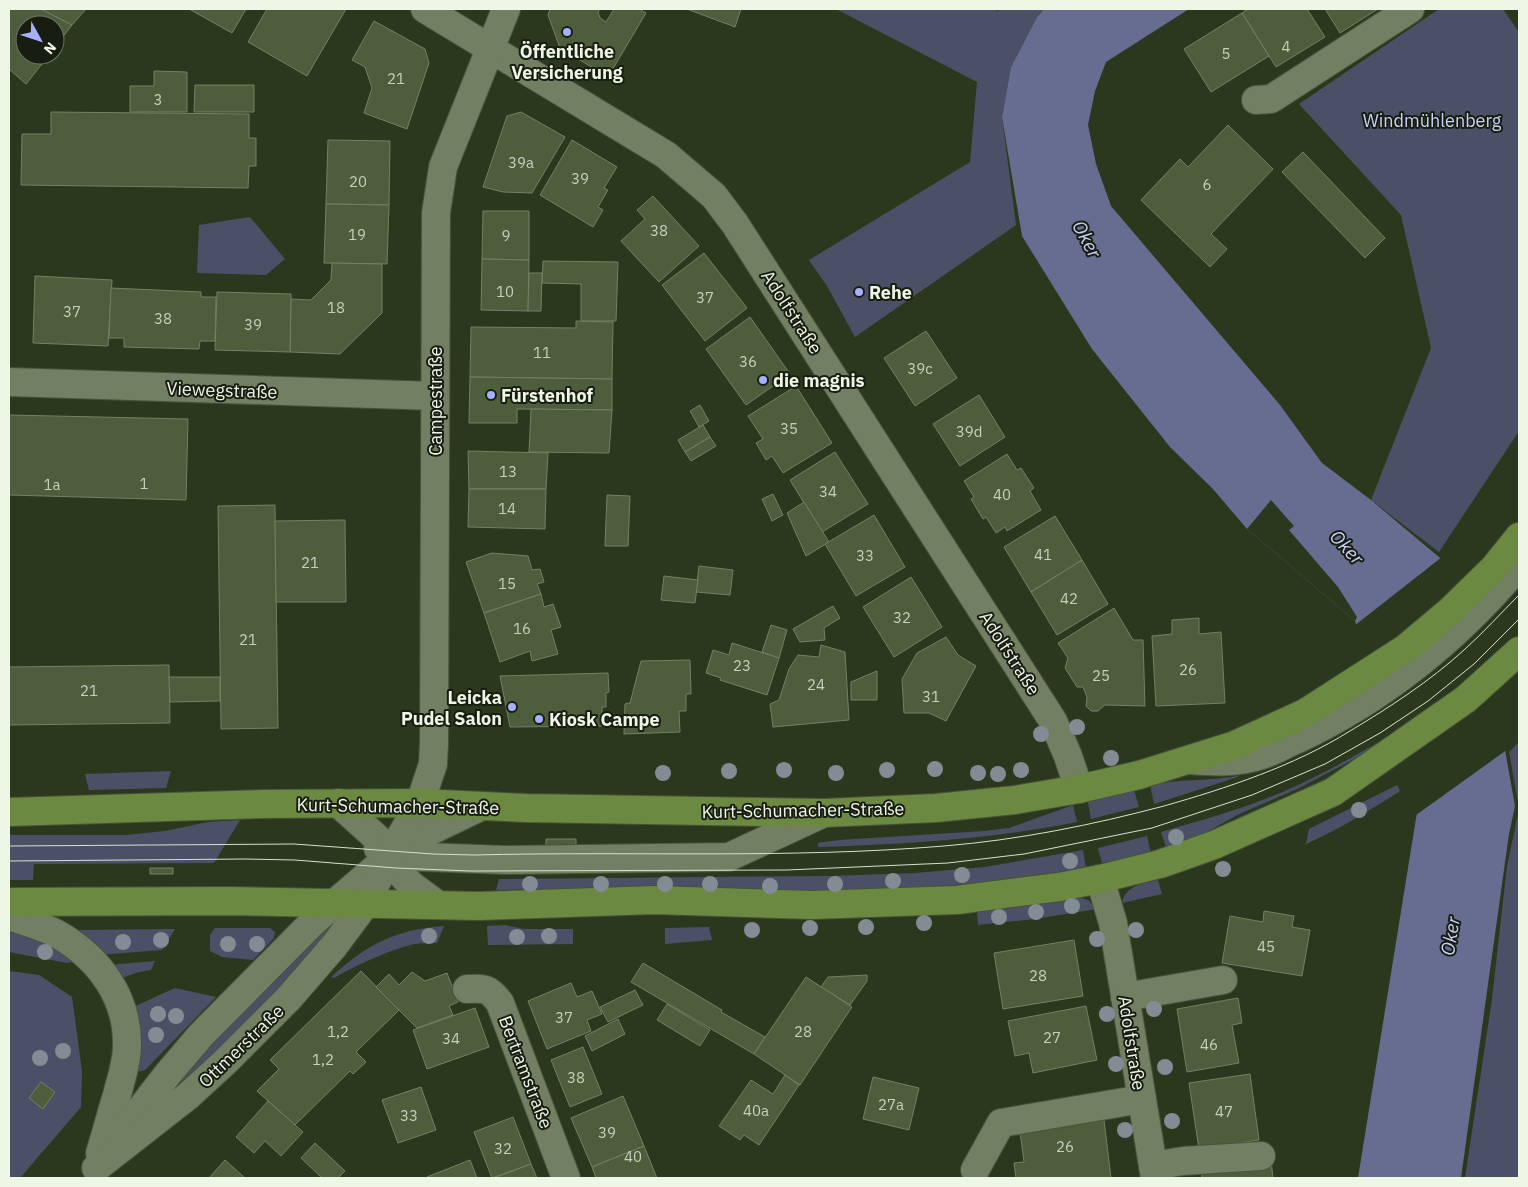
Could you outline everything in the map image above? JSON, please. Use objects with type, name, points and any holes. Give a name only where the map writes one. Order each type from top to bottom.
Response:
[{"type":"main road","name":"Kurt-Schumacher-Straße","points":[[9,812],[195,806],[420,803],[480,806],[824,813],[936,808],[1015,800],[1079,789],[1139,775],[1235,745],[1366,688],[1406,648],[1450,611],[1482,592],[1494,568],[1519,538]]},
{"type":"main road","points":[[9,902],[227,901],[478,906],[655,900],[812,905],[957,900],[1059,887],[1160,864],[1214,845],[1333,792],[1466,699],[1517,653]]},
{"type":"street","name":"Adolfstraße","points":[[425,9],[666,155],[714,196],[735,224],[1053,722],[1068,756],[1079,789]]},
{"type":"street","name":"Campestraße","points":[[392,854],[420,803],[432,764],[434,743],[436,213],[444,167],[506,9]]},
{"type":"street","points":[[1256,100],[1271,99],[1410,9]]},
{"type":"street","name":"Viewegstraße","points":[[9,382],[435,396]]},
{"type":"street","points":[[1482,592],[1519,565]]},
{"type":"street","points":[[328,804],[397,856],[506,860],[729,857],[824,813]]},
{"type":"street","points":[[392,854],[420,836],[480,806]]},
{"type":"street","points":[[392,854],[410,885],[438,905]]},
{"type":"street","name":"Ottmerstraße","points":[[91,1173],[167,1075],[201,1035],[308,927],[392,854]]},
{"type":"street","name":"Ottmerstraße","points":[[91,1173],[188,1096],[231,1056],[306,979],[334,946],[366,903],[392,854]]},
{"type":"street","name":"Adolfstraße","points":[[1100,879],[1112,923],[1154,1172]]},
{"type":"street","points":[[9,916],[59,935],[74,946],[103,973],[115,991],[124,1016],[127,1048],[120,1084],[91,1173]]},
{"type":"street","points":[[1125,996],[1223,980]]},
{"type":"street","name":"Bertramstraße","points":[[467,989],[483,988],[500,1003],[566,1178]]},
{"type":"street","points":[[975,1170],[1001,1123],[1142,1099]]},
{"type":"street","points":[[1154,1172],[1183,1161],[1261,1156]]},
{"type":"green space","points":[[836,9],[998,9],[996,12],[1000,9],[1044,9],[1037,17],[1011,67],[1002,117],[1016,225],[855,337],[827,286],[809,260],[970,162],[977,82]]},
{"type":"green space","name":"Windmühlenberg","points":[[1439,9],[1503,9],[1519,32],[1519,431],[1439,552],[1371,500],[1431,348],[1401,215],[1299,104]]},
{"type":"green space","points":[[250,217],[285,259],[266,275],[197,273],[199,225]]},
{"type":"green space","points":[[1388,737],[1389,741],[1297,789],[1237,815],[1193,840],[1167,850],[1161,832],[1230,812],[1280,793]]},
{"type":"green space","points":[[1519,742],[1519,808],[1509,752]]},
{"type":"green space","points":[[171,771],[166,788],[89,790],[85,774]]},
{"type":"green space","points":[[1238,777],[1154,804],[1150,785]]},
{"type":"green space","points":[[1397,785],[1400,791],[1354,819],[1306,844],[1309,829]]},
{"type":"green space","points":[[1134,790],[1139,807],[1091,819],[1088,802]]},
{"type":"green space","points":[[1073,805],[1077,822],[1045,828],[948,840],[818,847],[818,843],[839,840],[1009,828]]},
{"type":"green space","points":[[1519,809],[1519,1178],[1465,1178],[1492,999],[1507,866]]},
{"type":"green space","points":[[240,820],[214,863],[34,864],[33,880],[9,880],[9,835],[126,835],[165,831],[208,822]]},
{"type":"green space","points":[[1147,836],[1151,853],[1102,863],[1098,848]]},
{"type":"green space","points":[[1083,850],[1086,868],[989,882],[917,888],[829,893],[650,888],[496,890],[499,879],[829,876],[915,873],[985,867]]},
{"type":"green space","points":[[1158,880],[1162,894],[1122,903],[1127,893],[1135,886]]},
{"type":"green space","points":[[1077,897],[1088,900],[1097,909],[1035,919],[978,925],[977,912]]},
{"type":"green space","points":[[505,925],[524,929],[573,929],[573,944],[488,945],[487,926]]},
{"type":"green space","points":[[444,926],[437,943],[417,944],[393,950],[334,978],[331,977],[344,965],[370,947],[396,935]]},
{"type":"green space","points":[[9,927],[25,931],[79,961],[67,963],[9,952]]},
{"type":"green space","points":[[709,927],[712,940],[665,944],[665,928]]},
{"type":"green space","points":[[215,928],[270,928],[275,932],[274,938],[253,960],[222,957],[210,951],[210,935]]},
{"type":"green space","points":[[330,928],[333,933],[182,1086],[177,1088],[175,1082],[326,929]]},
{"type":"green space","points":[[175,929],[162,950],[98,955],[74,934],[77,930]]},
{"type":"green space","points":[[155,961],[151,970],[119,979],[108,965]]},
{"type":"green space","points":[[9,971],[39,975],[72,997],[82,1071],[81,1107],[20,1178],[9,1178]]},
{"type":"green space","points":[[175,988],[216,997],[145,1070],[138,1072],[133,1066],[131,1008]]},
{"type":"water","name":"Oker","points":[[1044,9],[1189,9],[1106,62],[1095,91],[1088,125],[1096,164],[1111,206],[1280,405],[1322,463],[1371,500],[1440,558],[1504,744],[1515,806],[1509,834],[1461,1178],[1358,1178],[1418,806],[1355,621],[1247,529],[1213,489],[1170,447],[1092,349],[1022,236],[1002,117],[1011,67],[1037,17]]},
{"type":"pier","points":[[1271,500],[1294,526],[1289,530],[1338,587],[1357,617],[1355,621],[1247,529]]},
{"type":"pier","points":[[1442,557],[1508,749],[1412,818],[1415,806],[1354,626]]},
{"type":"building","points":[[9,9],[41,9],[53,15],[15,15],[15,65],[41,65],[26,84],[9,69]]},
{"type":"building","points":[[41,9],[86,9],[72,25],[65,21],[65,15],[53,15]]},
{"type":"building","points":[[189,9],[246,9],[232,33]]},
{"type":"building","points":[[267,9],[346,9],[307,76],[248,42]]},
{"type":"building","points":[[550,9],[600,9],[598,12],[600,18],[606,22],[614,9],[639,9],[646,13],[608,77],[560,48],[548,15]]},
{"type":"building","points":[[687,9],[741,9],[735,27]]},
{"type":"building","points":[[1248,9],[1307,9],[1325,37],[1276,67],[1242,13]]},
{"type":"building","points":[[1325,9],[1378,9],[1340,33]]},
{"type":"building","points":[[1242,13],[1269,56],[1211,92],[1184,49]]},
{"type":"building","points":[[65,21],[72,25],[65,34]]},
{"type":"building","points":[[374,21],[425,49],[429,63],[407,129],[364,113],[372,88],[365,67],[352,60]]},
{"type":"building","points":[[154,71],[187,72],[187,112],[130,112],[130,86],[154,86]]},
{"type":"building","points":[[195,85],[254,85],[254,112],[194,112]]},
{"type":"building","points":[[51,112],[249,114],[249,138],[256,138],[256,166],[249,166],[248,188],[21,185],[22,134],[51,134]]},
{"type":"building","points":[[521,112],[565,137],[532,193],[503,192],[483,187],[507,116]]},
{"type":"building","points":[[1228,125],[1273,169],[1211,234],[1227,249],[1210,267],[1141,200],[1180,159],[1188,167]]},
{"type":"building","points":[[328,140],[390,141],[389,205],[326,204]]},
{"type":"building","points":[[572,140],[617,167],[604,188],[608,190],[598,207],[603,210],[593,227],[540,195]]},
{"type":"building","points":[[1303,152],[1385,238],[1365,258],[1282,172]]},
{"type":"building","points":[[653,196],[699,246],[659,282],[621,241],[645,219],[637,210]]},
{"type":"building","points":[[326,204],[389,205],[387,264],[324,263]]},
{"type":"building","points":[[483,211],[529,211],[529,260],[482,259]]},
{"type":"building","points":[[704,253],[747,308],[705,341],[662,285]]},
{"type":"building","points":[[482,259],[529,260],[528,311],[481,310]]},
{"type":"building","points":[[543,261],[618,262],[616,321],[581,321],[581,284],[542,283]]},
{"type":"building","points":[[332,263],[382,264],[382,313],[340,354],[290,352],[291,299],[311,300],[331,280]]},
{"type":"building","points":[[529,273],[542,273],[541,311],[528,311]]},
{"type":"building","points":[[35,276],[112,280],[108,346],[33,343]]},
{"type":"building","points":[[111,288],[201,292],[201,297],[216,297],[215,341],[200,341],[199,349],[124,347],[124,338],[109,338]]},
{"type":"building","points":[[217,292],[291,294],[290,352],[215,350]]},
{"type":"building","points":[[750,317],[790,374],[746,405],[706,349]]},
{"type":"building","points":[[576,321],[613,322],[612,379],[470,377],[471,327],[576,328]]},
{"type":"building","points":[[926,331],[957,378],[915,406],[884,358]]},
{"type":"building","points":[[470,377],[612,379],[612,410],[517,409],[517,423],[469,423]]},
{"type":"building","points":[[796,386],[832,443],[783,473],[772,456],[766,460],[756,443],[763,439],[748,416]]},
{"type":"building","points":[[979,395],[1005,437],[960,466],[933,424]]},
{"type":"building","points":[[700,405],[709,421],[699,427],[690,411]]},
{"type":"building","points":[[531,409],[612,410],[609,453],[529,452]]},
{"type":"building","points":[[9,415],[188,419],[186,500],[9,495]]},
{"type":"building","points":[[703,425],[710,437],[685,452],[678,440]]},
{"type":"building","points":[[710,437],[716,446],[691,461],[685,452]]},
{"type":"building","points":[[468,451],[548,453],[546,489],[469,489]]},
{"type":"building","points":[[835,452],[868,504],[822,532],[790,480]]},
{"type":"building","points":[[1007,454],[1017,470],[1021,468],[1034,488],[1030,491],[1041,510],[1007,531],[1005,527],[996,533],[986,517],[983,519],[971,499],[974,497],[964,481]]},
{"type":"building","points":[[469,489],[546,489],[545,529],[468,527]]},
{"type":"building","points":[[773,494],[783,515],[772,521],[762,499]]},
{"type":"building","points":[[607,495],[630,496],[628,546],[605,546]]},
{"type":"building","points":[[804,502],[829,542],[806,556],[787,513]]},
{"type":"building","points":[[275,505],[278,728],[221,729],[218,506]]},
{"type":"building","points":[[874,515],[905,567],[856,596],[825,544]]},
{"type":"building","points":[[1055,516],[1082,560],[1031,592],[1004,547]]},
{"type":"building","points":[[345,520],[346,602],[276,602],[275,521]]},
{"type":"building","points":[[492,553],[528,556],[532,570],[540,569],[544,582],[537,584],[541,594],[484,613],[466,562]]},
{"type":"building","points":[[1082,560],[1108,604],[1057,635],[1031,592]]},
{"type":"building","points":[[699,566],[733,570],[730,595],[696,592]]},
{"type":"building","points":[[664,576],[698,580],[695,603],[661,600]]},
{"type":"building","points":[[911,577],[942,627],[894,657],[863,607]]},
{"type":"building","points":[[541,594],[544,607],[553,604],[561,627],[551,630],[558,654],[532,661],[530,651],[500,662],[484,613]]},
{"type":"building","points":[[833,606],[840,618],[824,628],[825,640],[800,642],[793,629]]},
{"type":"building","points":[[1114,608],[1133,640],[1143,640],[1145,706],[1105,705],[1098,711],[1091,711],[1086,706],[1087,697],[1083,687],[1077,687],[1065,668],[1068,658],[1058,643]]},
{"type":"building","points":[[1199,618],[1199,634],[1221,632],[1225,703],[1156,706],[1152,636],[1172,634],[1172,620]]},
{"type":"building","points":[[771,625],[787,630],[779,658],[762,652]]},
{"type":"building","points":[[946,637],[958,655],[976,666],[946,721],[929,713],[904,713],[902,679],[917,653]]},
{"type":"building","points":[[732,643],[779,658],[767,695],[720,680],[721,678],[706,673],[713,650],[729,655]]},
{"type":"building","points":[[821,645],[845,652],[849,720],[773,727],[770,704],[779,700],[789,669],[798,655],[819,657]]},
{"type":"building","points":[[690,660],[691,694],[686,694],[686,711],[679,711],[680,732],[624,734],[625,704],[630,703],[641,661]]},
{"type":"building","points":[[169,665],[170,723],[9,725],[9,667]]},
{"type":"building","points":[[877,671],[877,700],[851,700],[851,682]]},
{"type":"building","points":[[608,673],[609,692],[606,693],[606,707],[602,707],[602,726],[510,727],[500,676]]},
{"type":"building","points":[[169,677],[220,677],[220,701],[170,702]]},
{"type":"building","points":[[546,839],[576,839],[576,846],[546,847]]},
{"type":"building","points":[[150,868],[173,868],[173,874],[150,874]]},
{"type":"building","points":[[1264,911],[1294,916],[1292,927],[1310,930],[1302,976],[1222,963],[1230,916],[1263,922]]},
{"type":"building","points":[[1074,940],[1083,996],[1003,1009],[994,953]]},
{"type":"building","points":[[643,963],[765,1037],[754,1054],[631,982]]},
{"type":"building","points":[[361,971],[399,1010],[356,1052],[366,1062],[353,1074],[350,1071],[295,1125],[257,1091],[279,1069],[270,1060]]},
{"type":"building","points":[[412,972],[425,981],[447,973],[458,1002],[449,1006],[453,1015],[417,1028],[376,987],[389,974],[399,985]]},
{"type":"building","points":[[867,975],[867,981],[850,1005],[821,987],[828,977]]},
{"type":"building","points":[[806,977],[852,1007],[800,1085],[754,1054]]},
{"type":"building","points":[[571,983],[577,997],[592,991],[602,1014],[587,1020],[591,1031],[547,1049],[528,1001]]},
{"type":"building","points":[[635,990],[643,1005],[608,1022],[600,1007]]},
{"type":"building","points":[[1238,998],[1242,1023],[1232,1025],[1239,1063],[1187,1072],[1177,1009]]},
{"type":"building","points":[[667,1004],[710,1030],[700,1046],[657,1020]]},
{"type":"building","points":[[1086,1006],[1097,1060],[1033,1073],[1029,1053],[1015,1056],[1008,1021]]},
{"type":"building","points":[[475,1008],[489,1047],[427,1069],[413,1030]]},
{"type":"building","points":[[618,1019],[625,1034],[592,1051],[585,1036]]},
{"type":"building","points":[[583,1047],[602,1094],[570,1107],[551,1060]]},
{"type":"building","points":[[1250,1074],[1259,1140],[1199,1149],[1189,1083]]},
{"type":"building","points":[[785,1075],[799,1085],[759,1145],[744,1135],[740,1140],[719,1126],[751,1080],[773,1094]]},
{"type":"building","points":[[873,1077],[919,1088],[909,1130],[863,1119]]},
{"type":"building","points":[[41,1082],[55,1092],[43,1109],[29,1098]]},
{"type":"building","points":[[421,1087],[436,1130],[398,1143],[382,1100]]},
{"type":"building","points":[[623,1096],[644,1146],[592,1167],[571,1118]]},
{"type":"building","points":[[268,1101],[303,1132],[281,1156],[265,1141],[254,1153],[236,1137]]},
{"type":"building","points":[[513,1117],[531,1164],[492,1178],[474,1132]]},
{"type":"building","points":[[1104,1120],[1111,1178],[1016,1178],[1014,1163],[1024,1162],[1020,1131]]},
{"type":"building","points":[[315,1143],[345,1171],[338,1178],[322,1178],[301,1158]]},
{"type":"building","points":[[644,1146],[657,1178],[596,1178],[592,1167]]},
{"type":"building","points":[[225,1160],[245,1178],[209,1178]]},
{"type":"building","points":[[470,1160],[477,1178],[427,1178],[427,1177]]},
{"type":"building","points":[[1271,1161],[1273,1178],[1202,1178],[1201,1167]]},
{"type":"building","points":[[531,1164],[537,1178],[494,1178]]},
{"type":"tram line","points":[[9,846],[294,844],[433,854],[474,855],[768,854],[944,846],[1027,836],[1110,819],[1212,792],[1260,775],[1329,744],[1424,683],[1471,643],[1519,595]]},
{"type":"tram line","points":[[9,861],[245,859],[295,860],[396,868],[470,871],[787,870],[948,863],[1024,854],[1152,828],[1252,795],[1325,764],[1380,733],[1428,701],[1474,664],[1519,619]]},
{"type":"place","name":"Öffentliche Versicherung","points":[[567,32]]},
{"type":"place","name":"Rehe","points":[[859,292]]},
{"type":"place","name":"die magnis","points":[[763,380]]},
{"type":"place","name":"Fürstenhof","points":[[491,395]]},
{"type":"place","name":"Leicka Pudel Salon","points":[[512,707]]},
{"type":"place","name":"Kiosk Campe","points":[[539,719]]}]
